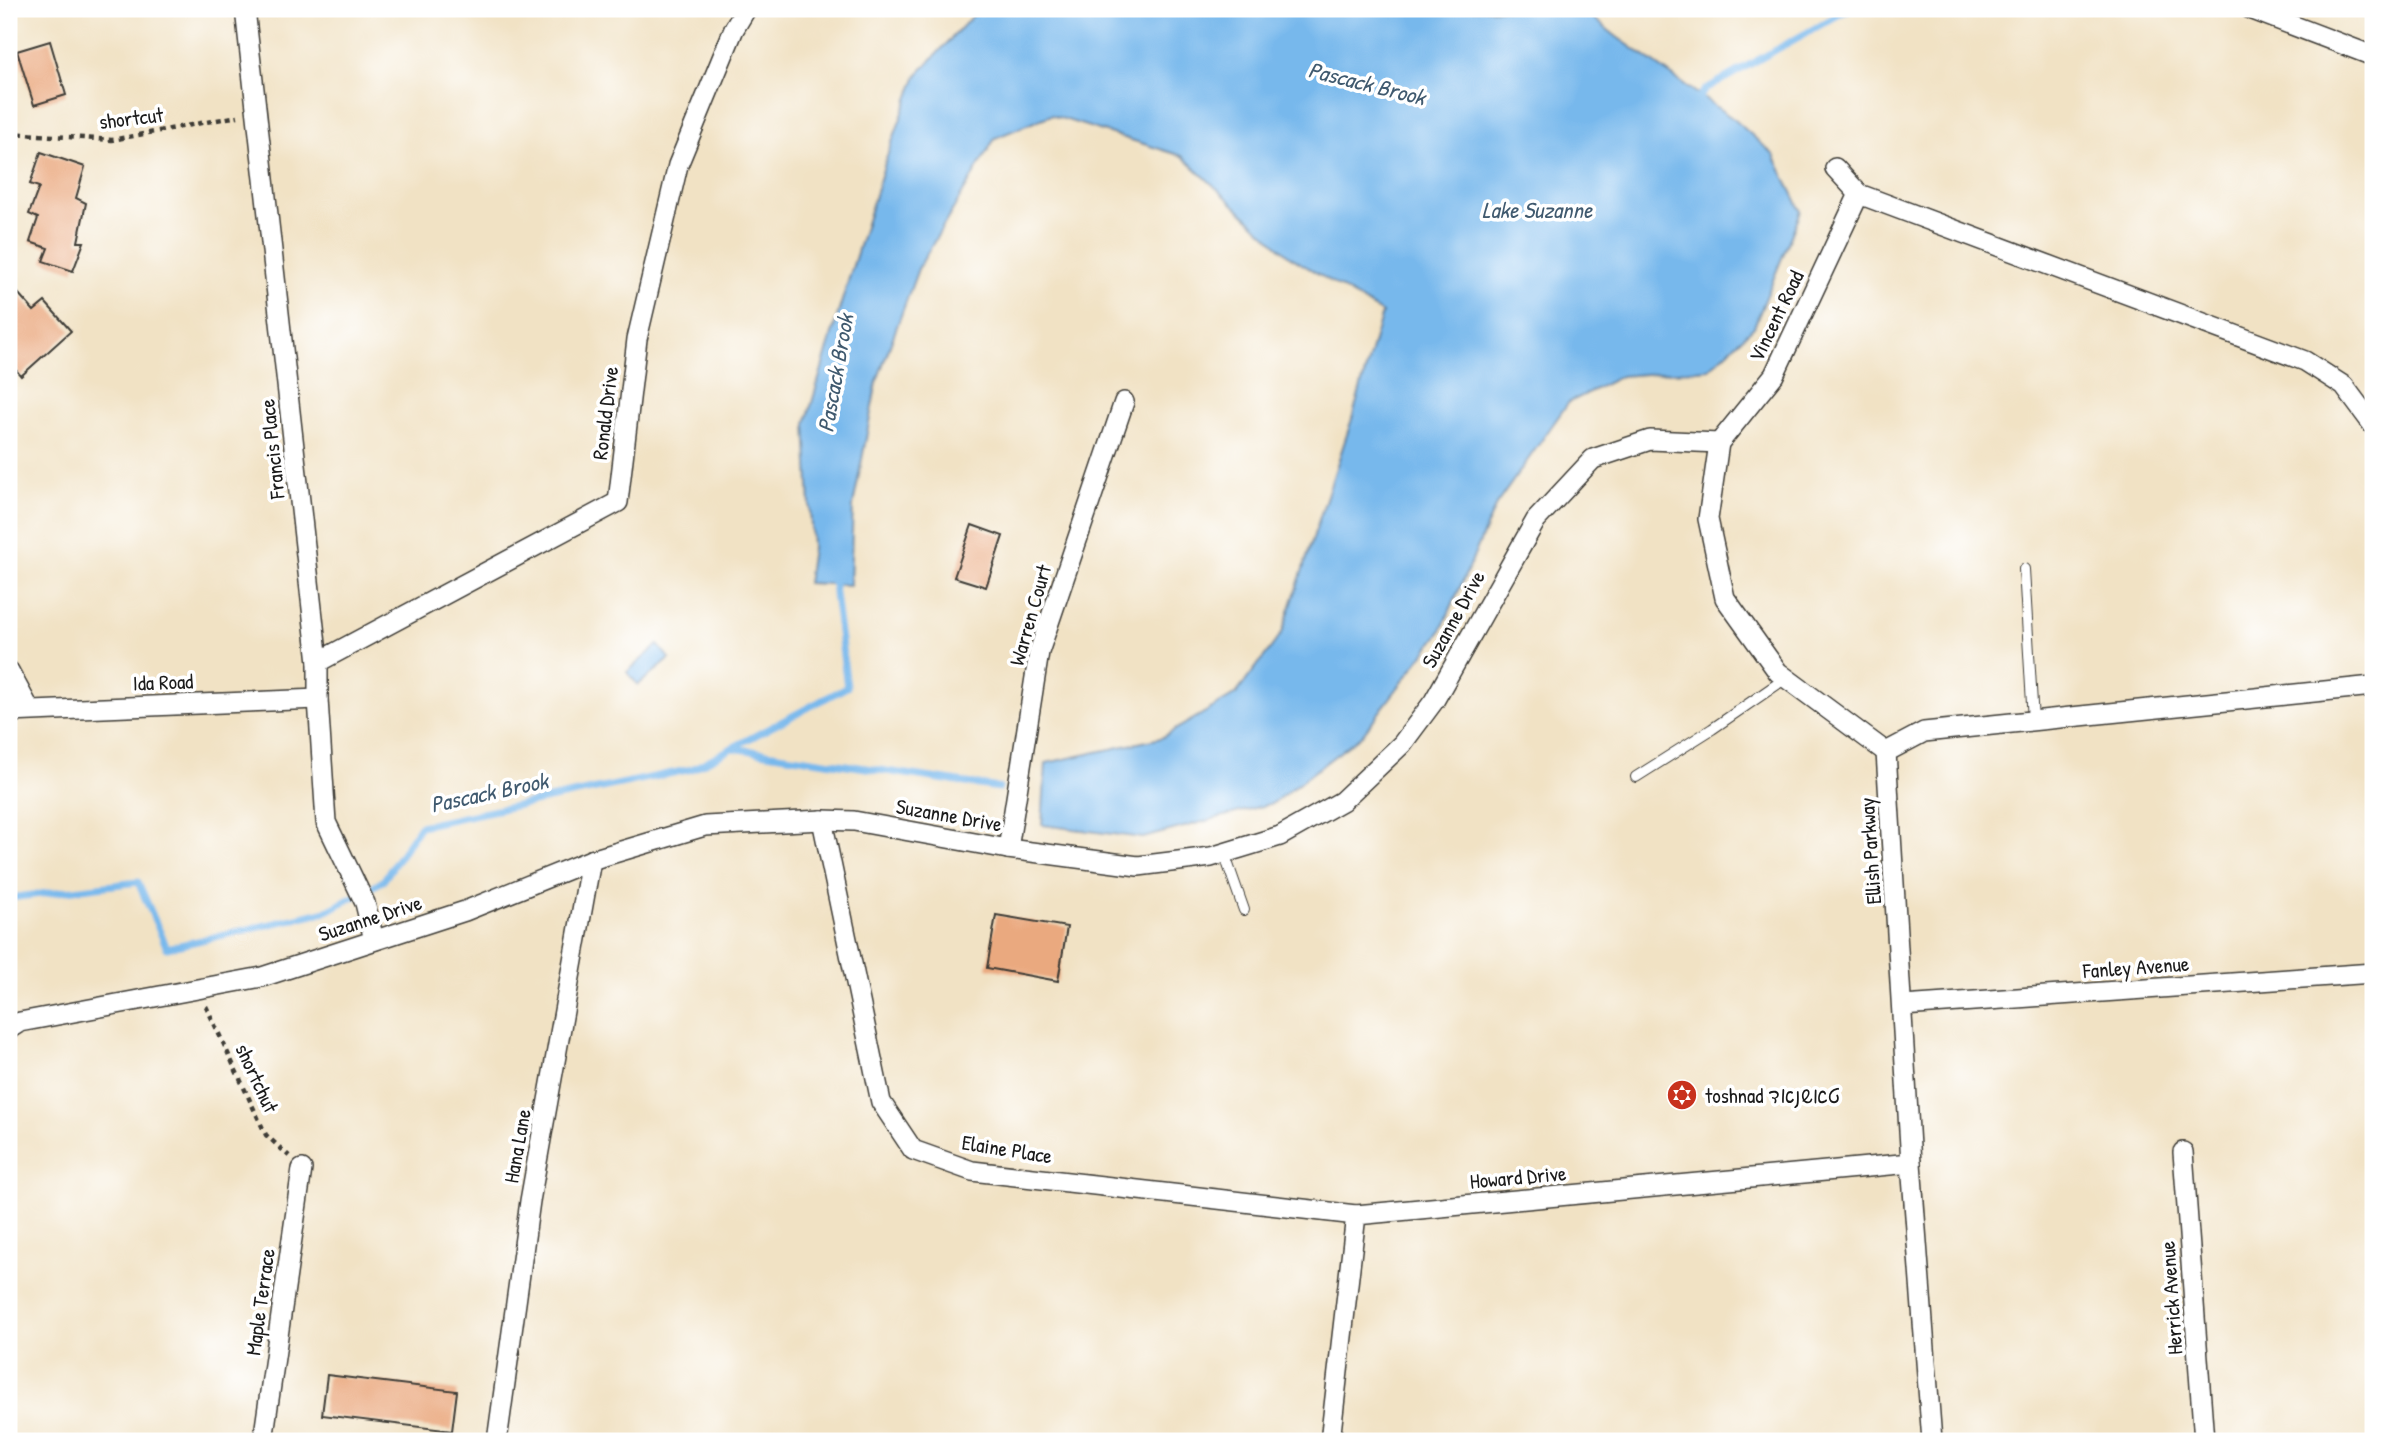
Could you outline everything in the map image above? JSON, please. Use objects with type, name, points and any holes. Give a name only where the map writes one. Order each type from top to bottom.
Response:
[{"type":"street","name":"Francis Place","points":[[245,9],[318,662],[326,822],[354,879]]},
{"type":"street","name":"Ronald Drive","points":[[318,662],[618,502],[636,339],[678,165],[734,29],[746,9]]},
{"type":"street","points":[[2250,9],[2373,56]]},
{"type":"street","points":[[1835,168],[1859,194],[2305,361],[2344,386],[2373,425]]},
{"type":"street","name":"Vincent Road","points":[[1719,443],[1774,375],[1859,194]]},
{"type":"street","name":"Warren Court","points":[[1008,849],[1038,652],[1124,402]]},
{"type":"street","name":"Suzanne Drive","points":[[9,1029],[20,1022],[261,977],[465,911],[591,860],[705,826],[854,821],[1008,849],[1138,866],[1211,857],[1280,836],[1342,801],[1402,744],[1434,701],[1536,520],[1593,459],[1650,440],[1719,443]]},
{"type":"street","points":[[1719,443],[1708,519],[1726,598],[1779,672],[1886,752],[1924,732],[2373,687]]},
{"type":"street","points":[[9,671],[30,710]]},
{"type":"street","name":"Ida Road","points":[[9,712],[318,699]]},
{"type":"street","name":"Ellish Parkway","points":[[1886,752],[1911,1163],[1932,1441]]},
{"type":"street","name":"Elaine Place","points":[[822,820],[881,1102],[913,1150],[972,1171],[1356,1215]]},
{"type":"street","name":"Hana Lane","points":[[497,1441],[530,1201],[591,860]]},
{"type":"street","name":"Suzanne Drive","points":[[354,879],[365,903],[374,940]]},
{"type":"street","name":"Fanley Avenue","points":[[1903,1006],[2373,973]]},
{"type":"street","name":"Herrick Avenue","points":[[2183,1152],[2204,1441]]},
{"type":"street","name":"Howard Drive","points":[[1356,1215],[1911,1163]]},
{"type":"street","name":"Maple Terrace","points":[[263,1441],[302,1169]]},
{"type":"street","points":[[1330,1441],[1356,1215]]},
{"type":"lane","points":[[2024,569],[2033,721]]},
{"type":"lane","points":[[1636,777],[1712,729],[1786,677]]},
{"type":"lane","points":[[1224,853],[1244,909]]},
{"type":"path","name":"shortcut","points":[[9,133],[112,140],[256,113]]},
{"type":"path","name":"shortchut","points":[[198,989],[266,1135],[302,1169]]},
{"type":"water","name":"Lake Suzanne","points":[[979,9],[1582,9],[1617,37],[1735,120],[1774,155],[1801,211],[1754,327],[1709,369],[1621,376],[1568,403],[1496,505],[1441,631],[1362,735],[1273,803],[1143,838],[1042,825],[1046,763],[1161,738],[1236,694],[1282,633],[1351,422],[1382,313],[1289,256],[1182,156],[1051,115],[995,138],[918,269],[877,381],[853,506],[850,585],[807,583],[812,548],[806,423],[840,307],[889,150],[917,75]]},
{"type":"water","points":[[658,645],[670,659],[638,685],[627,672]]},
{"type":"building","points":[[50,41],[66,95],[34,105],[17,51]]},
{"type":"building","points":[[41,152],[85,167],[76,198],[86,203],[78,242],[84,242],[73,271],[43,261],[48,248],[30,242],[38,218],[29,214],[39,187],[30,184]]},
{"type":"building","points":[[9,283],[34,311],[45,302],[71,331],[21,376],[9,362]]},
{"type":"building","points":[[972,525],[1003,536],[986,587],[954,577]]},
{"type":"building","points":[[996,915],[1067,927],[1058,981],[987,968]]},
{"type":"building","points":[[327,1375],[457,1391],[452,1431],[322,1415]]},
{"type":"waterway","name":"Pascack Brook","points":[[1696,101],[1706,89],[1849,9]]},
{"type":"waterway","name":"Pascack Brook","points":[[9,898],[138,882],[167,948],[327,911],[383,881],[420,826],[692,769],[847,687],[833,578]]},
{"type":"waterway","points":[[733,748],[999,788]]},
{"type":"place","name":"toshnad טאשנאד","points":[[1682,1095]]}]
